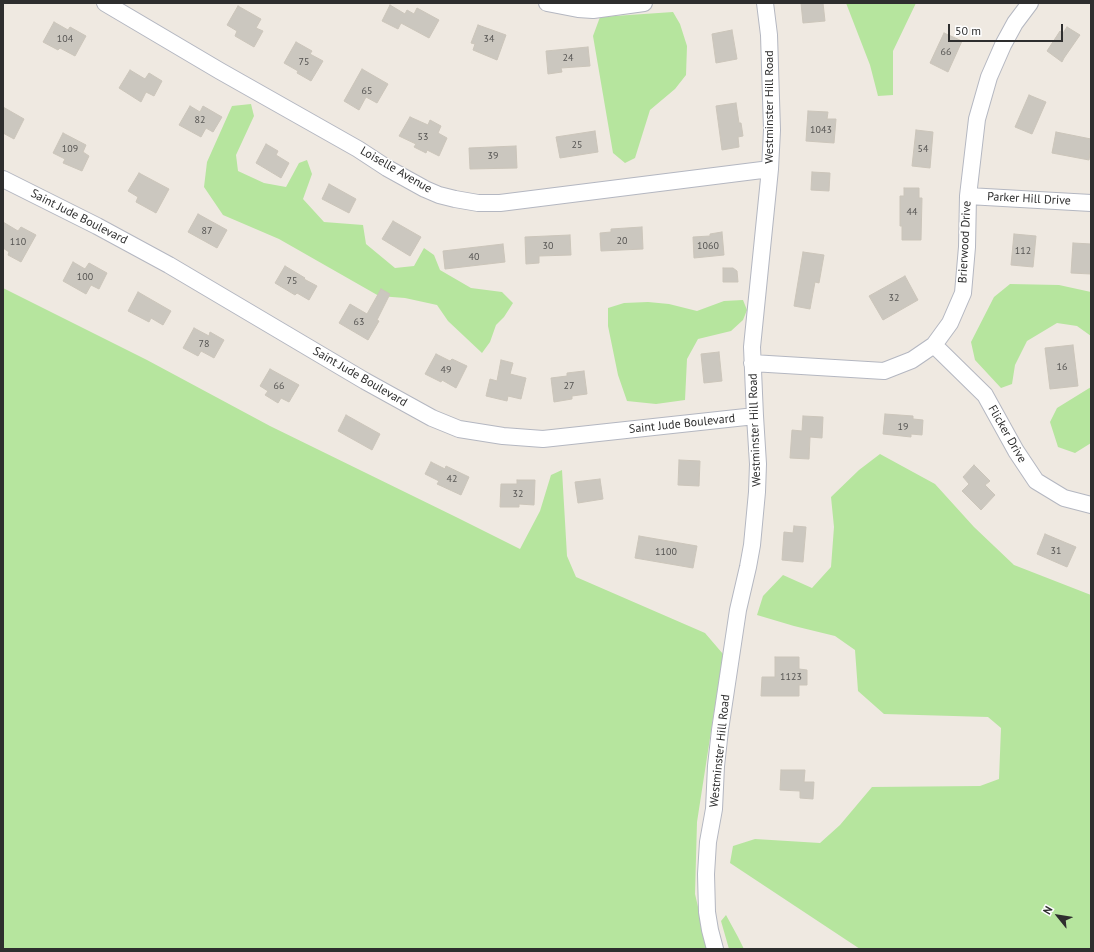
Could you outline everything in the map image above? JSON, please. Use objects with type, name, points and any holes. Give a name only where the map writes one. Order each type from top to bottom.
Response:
[{"type":"street","name":"Loiselle Avenue","points":[[105,3],[425,189],[439,195],[455,199],[478,203],[500,203],[770,169]]},
{"type":"street","points":[[547,3],[578,9],[593,10],[644,3]]},
{"type":"street","name":"Westminster Hill Road","points":[[715,949],[707,912],[706,874],[708,848],[714,809],[716,766],[720,730],[737,617],[752,545],[757,492],[758,464],[752,347],[770,169],[772,130],[771,60],[765,3]]},
{"type":"street","name":"Brierwood Drive","points":[[752,363],[884,371],[912,360],[934,345],[950,323],[962,293],[967,247],[968,196],[977,119],[989,77],[1003,45],[1015,23],[1030,3]]},
{"type":"street","name":"Saint Jude Boulevard","points":[[3,178],[104,229],[169,265],[365,381],[432,418],[459,429],[503,436],[544,439],[755,416]]},
{"type":"street","name":"Parker Hill Drive","points":[[968,196],[1091,203]]},
{"type":"street","name":"Flicker Drive","points":[[934,345],[985,396],[1016,451],[1036,481],[1064,498],[1091,505]]},
{"type":"green space","points":[[846,3],[916,3],[893,51],[893,95],[878,96],[870,65]]},
{"type":"green space","points":[[673,12],[680,24],[687,46],[686,75],[675,89],[650,110],[635,158],[625,163],[613,153],[593,36],[600,17]]},
{"type":"green space","points":[[251,104],[254,116],[236,155],[238,171],[264,183],[286,187],[299,163],[307,160],[312,174],[303,199],[324,222],[363,225],[366,244],[395,268],[414,266],[424,248],[434,255],[440,270],[471,288],[502,292],[513,303],[504,317],[496,325],[490,342],[482,353],[448,321],[437,305],[405,298],[379,296],[279,239],[223,215],[204,187],[207,162],[232,106]]},
{"type":"green space","points":[[1010,284],[1059,285],[1091,292],[1091,336],[1077,326],[1057,323],[1027,341],[1015,365],[1012,384],[1001,388],[975,360],[971,342],[994,297]]},
{"type":"green space","points":[[3,288],[147,360],[270,426],[520,549],[540,511],[551,475],[562,470],[567,556],[576,577],[705,633],[723,654],[697,822],[695,894],[705,937],[710,949],[3,949]]},
{"type":"green space","points":[[743,300],[747,310],[743,320],[731,331],[698,339],[687,359],[685,400],[656,404],[627,401],[618,375],[608,326],[608,308],[624,303],[648,302],[669,304],[697,311],[724,301]]},
{"type":"green space","points":[[1091,387],[1091,443],[1075,453],[1058,447],[1050,422],[1057,408]]},
{"type":"green space","points":[[880,454],[935,484],[974,527],[1014,565],[1091,595],[1091,949],[860,949],[730,863],[733,846],[755,839],[820,843],[840,825],[872,787],[980,786],[999,779],[1001,728],[988,717],[884,714],[858,691],[855,650],[835,636],[757,615],[763,596],[783,575],[812,588],[831,567],[834,527],[831,497],[859,470]]},
{"type":"green space","points":[[726,915],[744,949],[729,949],[721,921]]},
{"type":"building","points":[[801,3],[823,3],[825,21],[803,23]]},
{"type":"building","points":[[390,5],[405,14],[407,10],[414,14],[417,8],[439,20],[429,38],[401,23],[398,29],[382,21]]},
{"type":"building","points":[[238,6],[261,19],[256,28],[263,31],[254,47],[235,36],[237,31],[227,25]]},
{"type":"building","points":[[54,22],[68,30],[70,27],[86,36],[75,56],[60,48],[58,50],[43,42]]},
{"type":"building","points":[[478,25],[506,35],[497,60],[473,50],[475,44],[471,43]]},
{"type":"building","points":[[1067,27],[1080,35],[1062,62],[1047,51],[1060,31],[1063,33]]},
{"type":"building","points":[[732,30],[737,59],[716,63],[712,34]]},
{"type":"building","points":[[944,33],[962,41],[948,72],[930,63]]},
{"type":"building","points":[[296,42],[312,51],[310,54],[323,61],[311,81],[284,63]]},
{"type":"building","points":[[588,47],[590,66],[561,68],[562,72],[548,74],[546,51]]},
{"type":"building","points":[[362,69],[388,84],[377,103],[366,97],[359,110],[344,101]]},
{"type":"building","points":[[130,70],[145,79],[149,73],[162,81],[154,96],[146,92],[141,102],[119,88]]},
{"type":"building","points":[[1029,95],[1046,102],[1032,134],[1015,127]]},
{"type":"building","points":[[736,103],[739,123],[741,123],[743,136],[738,137],[739,147],[722,150],[716,106]]},
{"type":"building","points":[[190,106],[200,112],[203,106],[222,117],[213,132],[206,128],[201,137],[179,125]]},
{"type":"building","points":[[3,107],[24,119],[14,139],[3,133]]},
{"type":"building","points":[[808,111],[828,112],[827,119],[836,119],[834,143],[806,141]]},
{"type":"building","points":[[410,117],[428,125],[430,120],[441,126],[438,133],[447,138],[439,156],[427,150],[426,153],[414,147],[416,144],[399,136]]},
{"type":"building","points":[[916,130],[933,132],[930,168],[912,166]]},
{"type":"building","points":[[595,131],[598,152],[560,158],[556,137]]},
{"type":"building","points":[[1056,132],[1091,139],[1089,160],[1052,153]]},
{"type":"building","points":[[63,133],[86,145],[83,152],[89,156],[82,171],[63,163],[65,159],[53,153]]},
{"type":"building","points":[[266,144],[278,151],[276,155],[289,163],[281,178],[256,163]]},
{"type":"building","points":[[516,146],[517,168],[470,169],[469,148]]},
{"type":"building","points":[[812,172],[830,173],[829,191],[811,190]]},
{"type":"building","points":[[139,173],[169,189],[156,213],[136,202],[138,197],[128,191]]},
{"type":"building","points":[[329,184],[356,199],[349,213],[322,199]]},
{"type":"building","points":[[904,188],[919,188],[919,198],[922,198],[921,240],[902,240],[902,226],[900,226],[900,196],[904,196]]},
{"type":"building","points":[[198,214],[227,230],[217,248],[188,232]]},
{"type":"building","points":[[393,221],[421,237],[410,256],[382,239]]},
{"type":"building","points":[[3,222],[18,231],[21,227],[36,235],[21,262],[8,255],[9,252],[3,248]]},
{"type":"building","points":[[642,227],[643,249],[601,251],[600,233],[611,232],[611,229]]},
{"type":"building","points":[[722,232],[724,255],[694,258],[693,237],[710,236],[710,234]]},
{"type":"building","points":[[1014,234],[1036,236],[1033,267],[1011,265]]},
{"type":"building","points":[[570,235],[571,255],[539,256],[539,263],[526,264],[525,237]]},
{"type":"building","points":[[1073,243],[1091,244],[1091,274],[1071,273]]},
{"type":"building","points":[[503,244],[505,262],[445,269],[443,251]]},
{"type":"building","points":[[803,252],[824,255],[819,283],[815,282],[810,309],[794,306]]},
{"type":"building","points":[[73,262],[85,269],[89,263],[107,273],[99,289],[91,285],[86,294],[63,281]]},
{"type":"building","points":[[285,266],[317,286],[309,300],[297,293],[295,295],[275,283]]},
{"type":"building","points":[[723,268],[733,268],[737,271],[738,282],[723,282]]},
{"type":"building","points":[[905,276],[918,300],[883,320],[869,296]]},
{"type":"building","points":[[381,289],[390,294],[377,320],[379,321],[368,340],[339,323],[350,304],[367,314]]},
{"type":"building","points":[[138,292],[171,311],[163,325],[151,318],[149,322],[128,311]]},
{"type":"building","points":[[194,328],[209,336],[210,332],[224,340],[214,358],[201,351],[198,356],[183,348]]},
{"type":"building","points":[[1073,345],[1078,386],[1050,389],[1045,348]]},
{"type":"building","points":[[719,352],[722,381],[704,383],[701,354]]},
{"type":"building","points":[[436,354],[450,361],[452,359],[467,366],[456,388],[442,380],[441,382],[425,374]]},
{"type":"building","points":[[501,360],[513,363],[510,374],[526,378],[521,399],[508,396],[507,401],[486,396],[490,379],[497,381]]},
{"type":"building","points":[[270,369],[299,385],[289,402],[281,398],[278,403],[265,395],[268,391],[260,386]]},
{"type":"building","points":[[584,371],[587,394],[572,396],[572,399],[554,402],[551,378],[567,376],[567,373]]},
{"type":"building","points":[[885,414],[913,416],[913,419],[923,420],[922,435],[911,434],[911,437],[883,434]]},
{"type":"building","points":[[346,415],[380,434],[372,450],[338,431]]},
{"type":"building","points":[[803,416],[823,417],[822,438],[810,437],[809,459],[790,458],[792,430],[802,431]]},
{"type":"building","points":[[679,460],[700,461],[699,486],[678,485]]},
{"type":"building","points":[[431,462],[445,469],[446,466],[469,477],[461,495],[437,484],[439,481],[425,474]]},
{"type":"building","points":[[974,465],[990,481],[985,485],[995,495],[981,510],[962,491],[969,484],[963,477]]},
{"type":"building","points":[[600,479],[603,499],[578,503],[575,482]]},
{"type":"building","points":[[517,480],[535,480],[534,505],[519,504],[519,507],[500,507],[501,484],[517,484]]},
{"type":"building","points":[[794,526],[806,527],[803,562],[782,560],[784,532],[793,533]]},
{"type":"building","points":[[1045,534],[1076,547],[1067,567],[1037,554]]},
{"type":"building","points":[[639,536],[697,546],[693,568],[635,558]]},
{"type":"building","points":[[775,657],[799,657],[799,669],[807,670],[807,685],[799,685],[799,696],[761,696],[762,677],[775,677]]},
{"type":"building","points":[[781,770],[805,770],[804,782],[814,782],[813,799],[800,798],[800,791],[780,790]]}]
